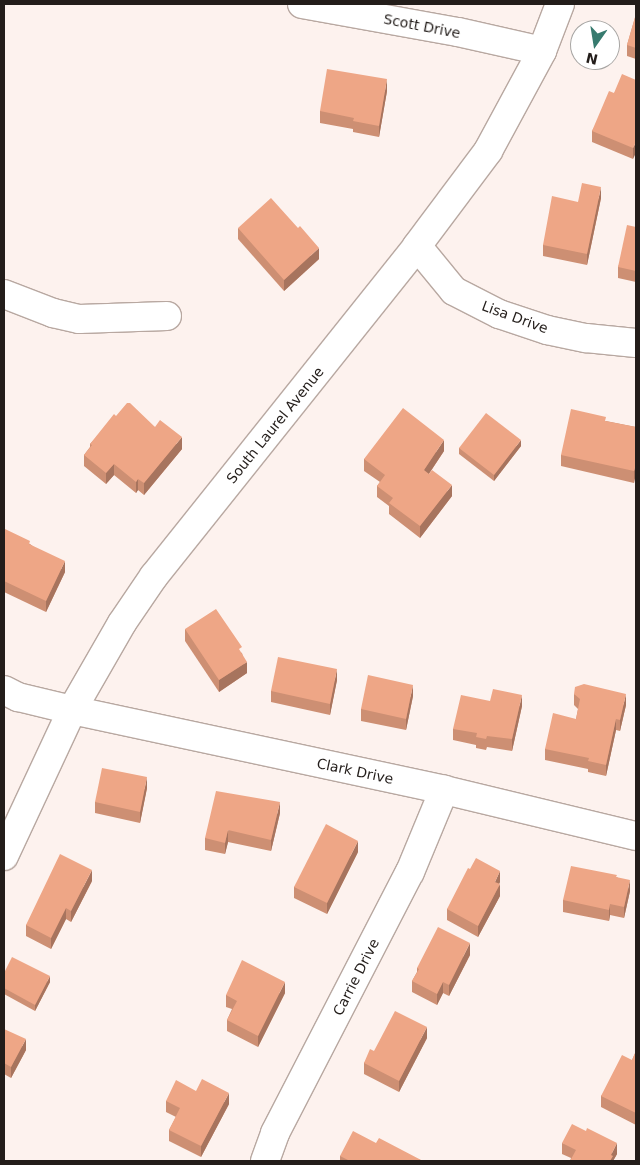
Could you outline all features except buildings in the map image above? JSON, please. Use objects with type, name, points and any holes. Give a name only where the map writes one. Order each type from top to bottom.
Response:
[{"type":"street","name":"Scott Drive","points":[[302,4],[458,32],[542,51]]},
{"type":"street","name":"South Laurel Avenue","points":[[4,856],[72,710],[122,623],[154,576],[417,246],[488,151],[542,51],[560,4]]},
{"type":"street","name":"Lisa Drive","points":[[417,246],[454,291],[499,314],[547,330],[586,338],[636,343]]},
{"type":"street","points":[[4,294],[53,313],[79,319],[167,316]]},
{"type":"street","points":[[4,690],[18,697],[72,710]]},
{"type":"street","name":"Clark Drive","points":[[72,710],[141,723],[444,790],[636,836]]},
{"type":"street","name":"Carrie Drive","points":[[265,1161],[275,1133],[410,872],[444,790]]}]
